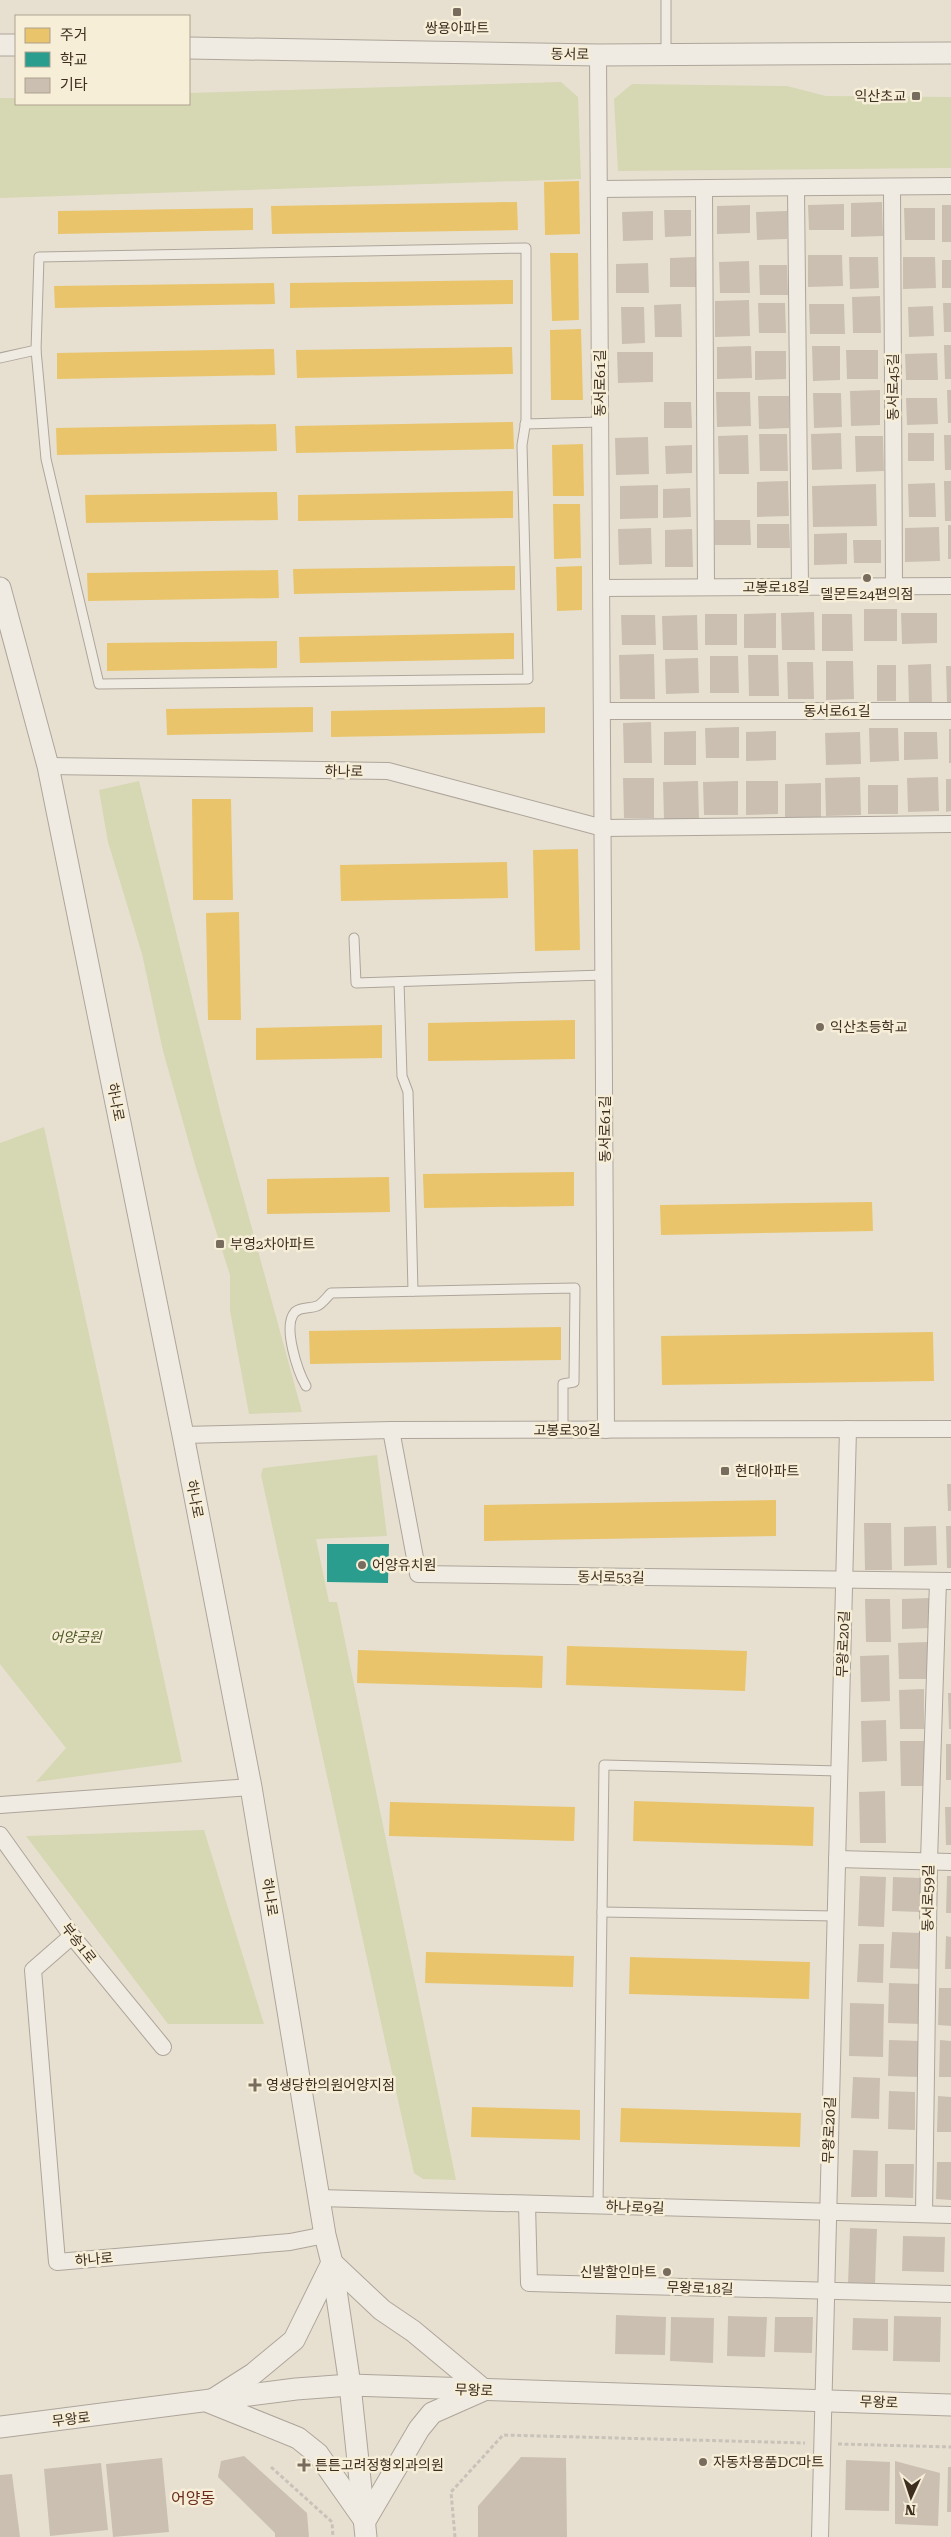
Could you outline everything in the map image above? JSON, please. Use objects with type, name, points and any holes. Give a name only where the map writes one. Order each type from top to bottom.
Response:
[{"type":"street","points":[[0,45],[15,45]]},
{"type":"street","name":"동서로","points":[[190,48],[598,55],[666,53],[951,53]]},
{"type":"street","name":"동서로61길","points":[[598,55],[606,1430]]},
{"type":"street","points":[[599,189],[951,186]]},
{"type":"street","name":"동서로45길","points":[[892,187],[894,587]]},
{"type":"street","points":[[704,188],[706,588]]},
{"type":"street","points":[[796,188],[800,586]]},
{"type":"street","name":"고봉로18길","points":[[602,588],[951,586]]},
{"type":"street","name":"하나로","points":[[0,588],[48,766],[183,1435],[251,1787],[325,2235],[332,2263],[350,2385],[366,2529]]},
{"type":"street","name":"동서로61길","points":[[602,711],[951,711]]},
{"type":"street","name":"하나로","points":[[48,766],[388,771],[603,828]]},
{"type":"street","points":[[603,828],[951,824]]},
{"type":"street","name":"무왕로20길","points":[[820,2537],[848,1429]]},
{"type":"street","name":"고봉로30길","points":[[183,1435],[391,1430],[951,1429]]},
{"type":"street","name":"동서로53길","points":[[391,1430],[418,1574],[944,1581]]},
{"type":"street","name":"동서로59길","points":[[924,2214],[929,1861],[944,1581]]},
{"type":"street","points":[[0,1805],[251,1787]]},
{"type":"street","name":"부송1로","points":[[0,1835],[72,1936],[163,2047]]},
{"type":"street","points":[[836,1859],[951,1862]]},
{"type":"street","name":"하나로","points":[[72,1936],[33,1970],[57,2262],[290,2242],[325,2235]]},
{"type":"street","name":"하나로9길","points":[[319,2198],[951,2215]]},
{"type":"street","name":"무왕로18길","points":[[527,2204],[529,2283],[951,2294]]},
{"type":"street","points":[[332,2263],[382,2310],[413,2331],[484,2390],[432,2412],[419,2430],[366,2529],[318,2454],[298,2438],[209,2402],[253,2374],[294,2340],[332,2263]]},
{"type":"street","name":"무왕로","points":[[0,2427],[209,2402],[296,2389],[350,2385],[951,2405]]},
{"type":"lane","points":[[666,0],[666,53]]},
{"type":"lane","points":[[526,248],[525,424],[522,445],[528,680],[99,684],[46,459],[36,350],[38,257],[526,248]]},
{"type":"lane","points":[[0,358],[36,350]]},
{"type":"lane","points":[[525,424],[601,422]]},
{"type":"lane","points":[[354,938],[356,983],[604,975]]},
{"type":"lane","points":[[399,982],[402,1076],[408,1092],[413,1291]]},
{"type":"lane","points":[[306,1386],[298,1373],[292,1345],[292,1318],[296,1312],[304,1307],[318,1306],[331,1293],[575,1288],[574,1382],[563,1384],[563,1430]]},
{"type":"lane","points":[[598,2206],[604,1765],[839,1771]]},
{"type":"lane","points":[[602,1912],[835,1916]]},
{"type":"path","points":[[455,2537],[451,2492],[503,2435],[951,2447]]},
{"type":"path","points":[[271,2467],[332,2522],[333,2537]]},
{"type":"green space","points":[[561,82],[578,97],[581,179],[0,198],[0,98],[15,98],[15,105],[190,105],[190,93]]},
{"type":"green space","points":[[632,84],[787,86],[826,96],[951,97],[951,168],[618,171],[614,99]]},
{"type":"green space","points":[[139,781],[221,1115],[302,1412],[249,1414],[230,1311],[230,1275],[196,1168],[163,1051],[142,954],[108,842],[99,790]]},
{"type":"green space","name":"어양공원","points":[[44,1127],[182,1762],[36,1782],[66,1748],[0,1664],[0,1143]]},
{"type":"green space","points":[[377,1455],[387,1536],[316,1539],[329,1602],[337,1602],[456,2180],[423,2179],[414,2173],[261,1475],[263,1468]]},
{"type":"green space","points":[[204,1830],[264,2024],[168,2024],[26,1836]]},
{"type":"building: 주거","points":[[579,181],[580,234],[545,235],[544,182]]},
{"type":"building: 주거","points":[[517,202],[518,230],[272,234],[271,206]]},
{"type":"building: 주거","points":[[253,208],[253,230],[58,234],[58,211]]},
{"type":"building: 주거","points":[[550,253],[578,253],[579,320],[552,321]]},
{"type":"building: 주거","points":[[513,280],[513,304],[290,308],[290,283]]},
{"type":"building: 주거","points":[[274,283],[275,304],[55,308],[54,286]]},
{"type":"building: 주거","points":[[581,329],[583,400],[551,400],[550,330]]},
{"type":"building: 주거","points":[[512,347],[513,374],[297,378],[296,350]]},
{"type":"building: 주거","points":[[274,349],[275,375],[57,379],[57,353]]},
{"type":"building: 주거","points":[[513,422],[514,449],[296,453],[295,426]]},
{"type":"building: 주거","points":[[276,424],[277,451],[57,455],[56,428]]},
{"type":"building: 주거","points":[[583,444],[584,496],[553,496],[552,445]]},
{"type":"building: 주거","points":[[513,491],[513,518],[298,521],[298,495]]},
{"type":"building: 주거","points":[[277,492],[278,520],[86,523],[85,495]]},
{"type":"building: 주거","points":[[553,504],[580,504],[581,558],[554,559]]},
{"type":"building: 주거","points":[[515,566],[515,590],[294,594],[293,569]]},
{"type":"building: 주거","points":[[582,566],[582,610],[557,611],[556,567]]},
{"type":"building: 주거","points":[[278,570],[279,598],[88,601],[87,573]]},
{"type":"building: 주거","points":[[514,633],[514,659],[300,663],[299,637]]},
{"type":"building: 주거","points":[[277,641],[277,668],[107,671],[107,643]]},
{"type":"building: 주거","points":[[313,707],[313,732],[167,735],[166,709]]},
{"type":"building: 주거","points":[[545,707],[545,733],[331,737],[331,711]]},
{"type":"building: 주거","points":[[192,799],[231,799],[233,900],[193,900]]},
{"type":"building: 주거","points":[[578,849],[580,950],[535,951],[533,850]]},
{"type":"building: 주거","points":[[507,862],[508,898],[341,901],[340,865]]},
{"type":"building: 주거","points":[[239,912],[241,1020],[208,1020],[206,913]]},
{"type":"building: 주거","points":[[575,1020],[575,1059],[428,1061],[428,1023]]},
{"type":"building: 주거","points":[[382,1025],[382,1058],[256,1060],[256,1028]]},
{"type":"building: 주거","points":[[574,1172],[574,1206],[424,1208],[423,1174]]},
{"type":"building: 주거","points":[[389,1177],[390,1212],[267,1214],[267,1179]]},
{"type":"building: 주거","points":[[872,1202],[873,1231],[661,1235],[660,1205]]},
{"type":"building: 주거","points":[[561,1327],[561,1360],[310,1364],[309,1331]]},
{"type":"building: 주거","points":[[933,1332],[934,1381],[662,1385],[661,1336]]},
{"type":"building: 주거","points":[[776,1500],[776,1536],[484,1541],[484,1505]]},
{"type":"building: 주거","points":[[567,1646],[747,1651],[745,1691],[566,1685]]},
{"type":"building: 주거","points":[[358,1650],[543,1656],[542,1688],[357,1683]]},
{"type":"building: 주거","points":[[634,1801],[814,1807],[813,1846],[633,1841]]},
{"type":"building: 주거","points":[[390,1802],[575,1807],[574,1841],[389,1836]]},
{"type":"building: 주거","points":[[426,1952],[574,1956],[573,1987],[425,1983]]},
{"type":"building: 주거","points":[[630,1957],[810,1962],[809,1999],[629,1994]]},
{"type":"building: 주거","points":[[472,2107],[580,2110],[580,2140],[471,2137]]},
{"type":"building: 주거","points":[[621,2108],[801,2113],[800,2147],[620,2142]]},
{"type":"building: 학교","points":[[327,1544],[389,1544],[388,1583],[327,1582]]},
{"type":"building: 기타","points":[[882,202],[883,236],[851,237],[851,203]]},
{"type":"building: 기타","points":[[844,204],[844,230],[809,230],[808,205]]},
{"type":"building: 기타","points":[[750,205],[750,233],[717,234],[717,206]]},
{"type":"building: 기타","points":[[942,205],[951,205],[951,242],[942,242]]},
{"type":"building: 기타","points":[[904,208],[935,208],[935,240],[905,240]]},
{"type":"building: 기타","points":[[664,210],[691,210],[691,236],[665,237]]},
{"type":"building: 기타","points":[[653,211],[653,240],[623,241],[622,212]]},
{"type":"building: 기타","points":[[787,211],[787,239],[757,240],[756,212]]},
{"type":"building: 기타","points":[[808,255],[842,255],[843,286],[808,287]]},
{"type":"building: 기타","points":[[695,257],[696,287],[670,287],[670,258]]},
{"type":"building: 기타","points":[[849,257],[878,257],[879,288],[850,289]]},
{"type":"building: 기타","points":[[903,257],[935,257],[936,288],[903,289]]},
{"type":"building: 기타","points":[[942,260],[951,260],[951,288],[942,288]]},
{"type":"building: 기타","points":[[749,261],[750,293],[720,293],[719,262]]},
{"type":"building: 기타","points":[[648,263],[649,293],[616,293],[616,264]]},
{"type":"building: 기타","points":[[759,265],[787,265],[788,295],[760,295]]},
{"type":"building: 기타","points":[[880,296],[881,333],[853,333],[852,297]]},
{"type":"building: 기타","points":[[749,300],[750,336],[715,337],[715,301]]},
{"type":"building: 기타","points":[[758,303],[785,303],[786,333],[759,333]]},
{"type":"building: 기타","points":[[943,303],[951,303],[951,332],[944,332]]},
{"type":"building: 기타","points":[[681,304],[682,337],[655,337],[654,305]]},
{"type":"building: 기타","points":[[809,304],[844,304],[845,334],[810,334]]},
{"type":"building: 기타","points":[[933,306],[934,336],[909,337],[908,307]]},
{"type":"building: 기타","points":[[621,307],[644,307],[645,343],[622,344]]},
{"type":"building: 기타","points":[[944,345],[951,345],[951,379],[945,379]]},
{"type":"building: 기타","points":[[751,346],[752,378],[717,379],[717,347]]},
{"type":"building: 기타","points":[[812,346],[840,346],[840,380],[813,381]]},
{"type":"building: 기타","points":[[846,350],[878,350],[878,379],[847,379]]},
{"type":"building: 기타","points":[[755,351],[786,351],[786,379],[755,380]]},
{"type":"building: 기타","points":[[617,352],[653,352],[653,382],[618,383]]},
{"type":"building: 기타","points":[[937,353],[938,380],[906,380],[905,354]]},
{"type":"building: 기타","points":[[880,390],[880,425],[851,426],[850,391]]},
{"type":"building: 기타","points":[[947,390],[951,390],[951,423],[948,423]]},
{"type":"building: 기타","points":[[716,392],[750,392],[751,426],[717,427]]},
{"type":"building: 기타","points":[[813,393],[841,393],[842,427],[814,428]]},
{"type":"building: 기타","points":[[758,396],[789,396],[789,428],[759,429]]},
{"type":"building: 기타","points":[[906,398],[937,398],[938,424],[907,425]]},
{"type":"building: 기타","points":[[664,402],[691,402],[692,428],[664,428]]},
{"type":"building: 기타","points":[[841,433],[842,469],[812,470],[811,434]]},
{"type":"building: 기타","points":[[908,433],[934,433],[934,461],[908,461]]},
{"type":"building: 기타","points":[[759,434],[787,434],[788,471],[760,471]]},
{"type":"building: 기타","points":[[748,435],[749,474],[719,474],[718,436]]},
{"type":"building: 기타","points":[[944,435],[951,435],[951,470],[945,470]]},
{"type":"building: 기타","points":[[855,436],[883,436],[884,471],[856,472]]},
{"type":"building: 기타","points":[[648,437],[649,474],[616,475],[615,438]]},
{"type":"building: 기타","points":[[692,445],[692,473],[666,474],[665,446]]},
{"type":"building: 기타","points":[[788,481],[789,516],[757,517],[757,482]]},
{"type":"building: 기타","points":[[944,481],[951,481],[951,521],[945,521]]},
{"type":"building: 기타","points":[[935,483],[936,517],[909,517],[908,484]]},
{"type":"building: 기타","points":[[876,484],[877,526],[813,527],[812,486]]},
{"type":"building: 기타","points":[[658,485],[658,518],[620,519],[620,486]]},
{"type":"building: 기타","points":[[690,488],[691,517],[663,518],[663,489]]},
{"type":"building: 기타","points":[[715,520],[750,520],[751,545],[715,545]]},
{"type":"building: 기타","points":[[757,524],[789,524],[790,548],[757,548]]},
{"type":"building: 기타","points":[[948,525],[951,525],[951,559],[948,559]]},
{"type":"building: 기타","points":[[939,527],[940,561],[905,562],[905,528]]},
{"type":"building: 기타","points":[[651,528],[652,564],[619,565],[618,529]]},
{"type":"building: 기타","points":[[692,529],[693,567],[665,567],[665,530]]},
{"type":"building: 기타","points":[[847,533],[847,564],[814,565],[814,534]]},
{"type":"building: 기타","points":[[853,540],[881,540],[881,563],[854,563]]},
{"type":"building: 기타","points":[[864,609],[897,609],[897,641],[864,641]]},
{"type":"building: 기타","points":[[814,612],[815,650],[782,650],[781,613]]},
{"type":"building: 기타","points":[[776,613],[776,648],[744,648],[744,614]]},
{"type":"building: 기타","points":[[901,613],[937,613],[937,643],[902,644]]},
{"type":"building: 기타","points":[[705,614],[737,614],[737,645],[705,645]]},
{"type":"building: 기타","points":[[822,614],[852,614],[853,651],[822,651]]},
{"type":"building: 기타","points":[[621,615],[655,615],[656,645],[622,645]]},
{"type":"building: 기타","points":[[697,615],[698,650],[663,650],[662,616]]},
{"type":"building: 기타","points":[[654,654],[655,699],[620,699],[619,655]]},
{"type":"building: 기타","points":[[748,655],[778,655],[779,696],[749,696]]},
{"type":"building: 기타","points":[[710,656],[738,656],[739,693],[710,693]]},
{"type":"building: 기타","points":[[698,658],[699,693],[666,694],[665,659]]},
{"type":"building: 기타","points":[[826,661],[853,661],[854,699],[826,700]]},
{"type":"building: 기타","points":[[787,662],[813,662],[814,699],[788,699]]},
{"type":"building: 기타","points":[[931,664],[932,704],[909,705],[908,665]]},
{"type":"building: 기타","points":[[877,665],[896,665],[896,701],[877,701]]},
{"type":"building: 기타","points":[[946,666],[951,666],[951,703],[947,703]]},
{"type":"building: 기타","points":[[651,722],[652,763],[624,763],[623,723]]},
{"type":"building: 기타","points":[[739,727],[739,758],[706,758],[705,728]]},
{"type":"building: 기타","points":[[869,728],[898,728],[899,761],[870,762]]},
{"type":"building: 기타","points":[[949,729],[951,729],[951,763],[949,763]]},
{"type":"building: 기타","points":[[696,731],[696,765],[664,765],[664,732]]},
{"type":"building: 기타","points":[[776,731],[776,760],[746,761],[746,732]]},
{"type":"building: 기타","points":[[860,732],[861,764],[826,765],[825,733]]},
{"type":"building: 기타","points":[[904,732],[937,732],[938,759],[904,760]]},
{"type":"building: 기타","points":[[860,777],[861,815],[826,816],[825,778]]},
{"type":"building: 기타","points":[[938,777],[939,811],[908,812],[907,778]]},
{"type":"building: 기타","points":[[623,778],[654,778],[654,818],[624,818]]},
{"type":"building: 기타","points":[[946,779],[951,779],[951,811],[946,812]]},
{"type":"building: 기타","points":[[698,781],[699,819],[664,820],[663,782]]},
{"type":"building: 기타","points":[[738,781],[738,815],[704,815],[703,782]]},
{"type":"building: 기타","points":[[746,781],[778,781],[778,814],[746,815]]},
{"type":"building: 기타","points":[[821,783],[821,821],[785,821],[785,784]]},
{"type":"building: 기타","points":[[868,785],[898,785],[898,814],[868,814]]},
{"type":"building: 기타","points":[[947,1484],[951,1484],[951,1511],[948,1511]]},
{"type":"building: 기타","points":[[864,1523],[891,1523],[892,1570],[865,1570]]},
{"type":"building: 기타","points":[[936,1526],[937,1565],[904,1566],[904,1527]]},
{"type":"building: 기타","points":[[946,1526],[951,1526],[951,1568],[947,1568]]},
{"type":"building: 기타","points":[[929,1598],[930,1628],[902,1629],[902,1599]]},
{"type":"building: 기타","points":[[865,1599],[890,1599],[891,1642],[866,1642]]},
{"type":"building: 기타","points":[[928,1642],[929,1679],[899,1679],[898,1643]]},
{"type":"building: 기타","points":[[889,1655],[890,1701],[861,1702],[860,1656]]},
{"type":"building: 기타","points":[[924,1689],[924,1729],[900,1729],[899,1690]]},
{"type":"building: 기타","points":[[948,1693],[951,1693],[951,1729],[949,1729]]},
{"type":"building: 기타","points":[[886,1720],[887,1761],[862,1762],[861,1721]]},
{"type":"building: 기타","points":[[900,1741],[924,1741],[925,1786],[901,1786]]},
{"type":"building: 기타","points":[[946,1744],[951,1744],[951,1780],[946,1780]]},
{"type":"building: 기타","points":[[885,1791],[886,1843],[860,1843],[859,1792]]},
{"type":"building: 기타","points":[[945,1807],[951,1807],[951,1845],[946,1845]]},
{"type":"building: 기타","points":[[860,1876],[886,1877],[884,1927],[858,1926]]},
{"type":"building: 기타","points":[[947,1876],[951,1876],[951,1913],[946,1913]]},
{"type":"building: 기타","points":[[893,1877],[921,1878],[920,1912],[892,1911]]},
{"type":"building: 기타","points":[[892,1932],[921,1933],[920,1969],[890,1968]]},
{"type":"building: 기타","points":[[946,1936],[951,1937],[951,1969],[945,1969]]},
{"type":"building: 기타","points":[[859,1944],[884,1944],[883,1983],[857,1982]]},
{"type":"building: 기타","points":[[889,1983],[921,1984],[920,2024],[888,2023]]},
{"type":"building: 기타","points":[[939,1988],[951,1988],[951,2026],[938,2025]]},
{"type":"building: 기타","points":[[850,2003],[884,2004],[883,2057],[849,2056]]},
{"type":"building: 기타","points":[[889,2040],[920,2041],[919,2077],[888,2076]]},
{"type":"building: 기타","points":[[940,2040],[951,2041],[951,2077],[939,2077]]},
{"type":"building: 기타","points":[[853,2077],[880,2078],[879,2119],[851,2118]]},
{"type":"building: 기타","points":[[889,2091],[915,2092],[915,2130],[888,2129]]},
{"type":"building: 기타","points":[[938,2096],[951,2097],[951,2132],[937,2132]]},
{"type":"building: 기타","points":[[853,2150],[878,2151],[877,2197],[851,2197]]},
{"type":"building: 기타","points":[[937,2162],[951,2162],[951,2200],[936,2199]]},
{"type":"building: 기타","points":[[885,2164],[914,2164],[913,2198],[885,2197]]},
{"type":"building: 기타","points":[[850,2228],[877,2229],[875,2285],[848,2284]]},
{"type":"building: 기타","points":[[903,2236],[945,2237],[944,2272],[902,2271]]},
{"type":"building: 기타","points":[[616,2315],[666,2317],[665,2355],[615,2354]]},
{"type":"building: 기타","points":[[728,2316],[767,2317],[765,2357],[727,2356]]},
{"type":"building: 기타","points":[[894,2316],[941,2317],[940,2362],[893,2361]]},
{"type":"building: 기타","points":[[671,2317],[714,2318],[713,2363],[670,2361]]},
{"type":"building: 기타","points":[[775,2317],[813,2317],[812,2353],[774,2352]]},
{"type":"building: 기타","points":[[853,2318],[888,2319],[888,2351],[852,2350]]},
{"type":"building: 기타","points":[[244,2456],[307,2513],[309,2537],[275,2537],[275,2533],[218,2477],[221,2461]]},
{"type":"building: 기타","points":[[521,2457],[566,2458],[567,2537],[478,2537],[478,2506]]},
{"type":"building: 기타","points":[[162,2458],[169,2532],[113,2537],[106,2464]]},
{"type":"building: 기타","points":[[846,2460],[890,2462],[889,2511],[845,2510]]},
{"type":"building: 기타","points":[[895,2461],[940,2473],[938,2526],[895,2524]]},
{"type":"building: 기타","points":[[101,2463],[108,2530],[50,2536],[44,2469]]},
{"type":"building: 기타","points":[[948,2467],[951,2467],[951,2512],[947,2512]]},
{"type":"building: 기타","points":[[12,2474],[20,2537],[0,2537],[0,2475]]},
{"type":"place","name":"쌍용아파트","points":[[457,12]]},
{"type":"place","name":"익산초교","points":[[916,96]]},
{"type":"place","name":"델몬트24편의점","points":[[867,578]]},
{"type":"place","name":"익산초등학교","points":[[820,1027]]},
{"type":"place","name":"부영2차아파트","points":[[220,1244]]},
{"type":"place","name":"현대아파트","points":[[725,1471]]},
{"type":"place","name":"어양유치원","points":[[362,1565]]},
{"type":"place","name":"영생당한의원어양지점","points":[[255,2085]]},
{"type":"place","name":"신발할인마트","points":[[667,2272]]},
{"type":"place","name":"자동차용품DC마트","points":[[703,2462]]},
{"type":"place","name":"튼튼고려정형외과의원","points":[[304,2465]]},
{"type":"district","name":"어양동","points":[[193,2498]]}]
